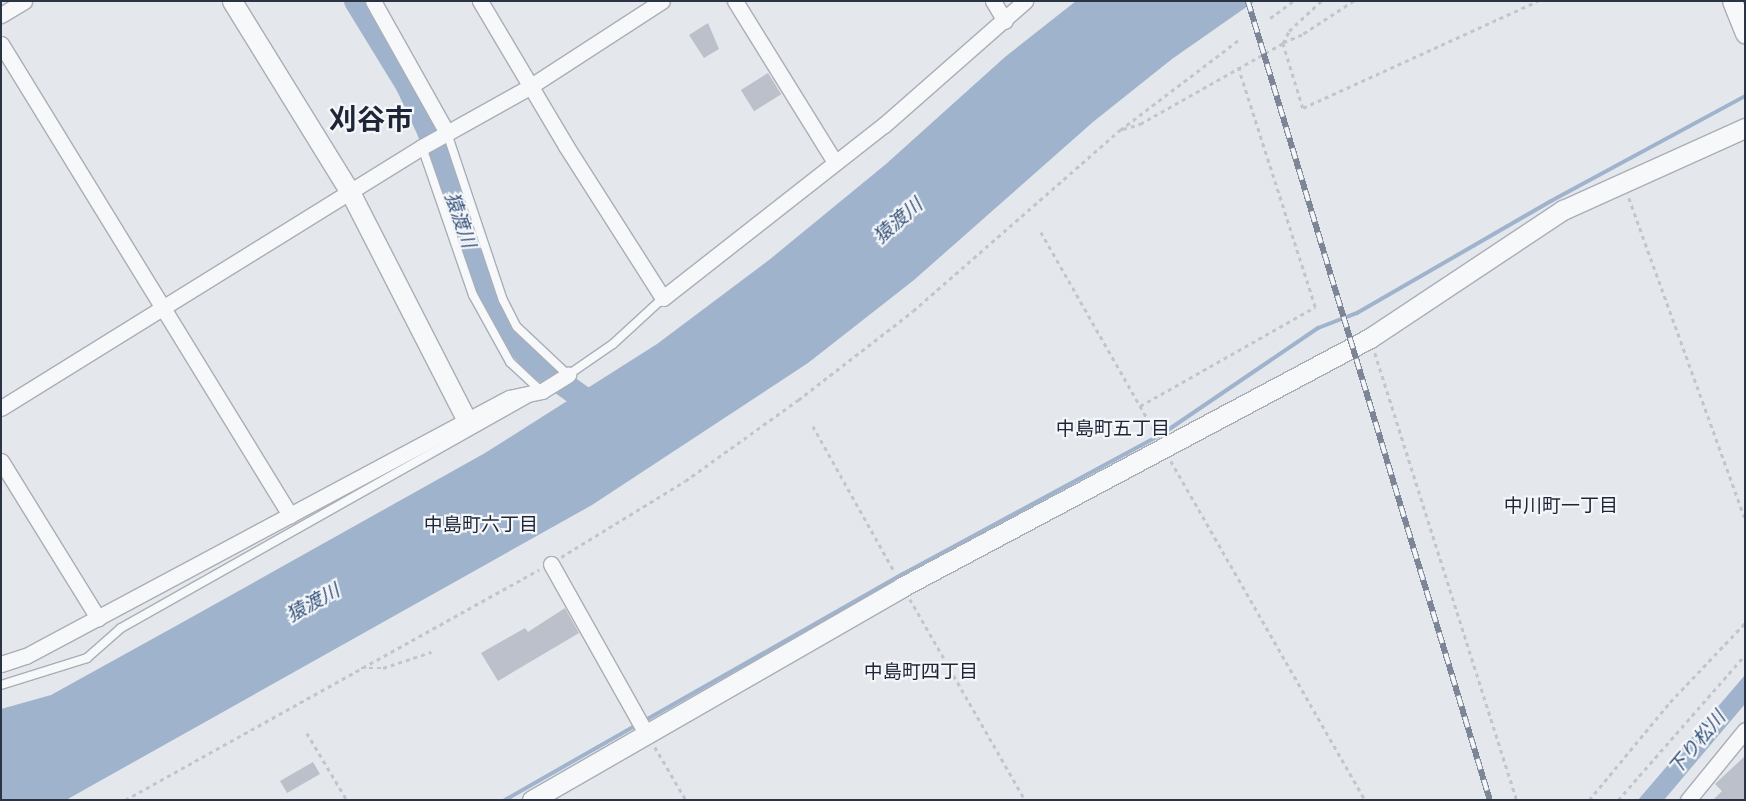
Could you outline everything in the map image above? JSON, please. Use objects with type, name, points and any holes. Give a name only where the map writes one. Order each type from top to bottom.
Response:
[{"type":"street","points":[[1,15],[24,1]]},
{"type":"street","points":[[232,1],[351,194],[467,421]]},
{"type":"street","points":[[373,1],[446,133]]},
{"type":"street","points":[[480,1],[663,298],[835,162],[1005,21],[1025,1]]},
{"type":"street","points":[[1,408],[163,307],[351,194],[446,133],[531,86],[662,1]]},
{"type":"street","points":[[735,1],[835,162]]},
{"type":"street","points":[[993,1],[1005,21]]},
{"type":"street","points":[[1732,1],[1745,34]]},
{"type":"street","points":[[1,44],[290,515]]},
{"type":"street","points":[[532,800],[902,586],[1163,447],[1292,383],[1370,338],[1563,210],[1623,181],[1745,128]]},
{"type":"street","points":[[1,664],[26,656],[509,398],[542,391],[568,375]]},
{"type":"street","points":[[1,462],[98,618]]},
{"type":"street","points":[[551,564],[646,733]]},
{"type":"street","points":[[1688,800],[1743,737]]},
{"type":"lane","points":[[446,133],[504,300],[517,327],[568,375],[613,344],[663,298]]},
{"type":"lane","points":[[1,685],[86,658],[121,628],[542,391],[510,362],[473,295],[423,147]]},
{"type":"path","points":[[1270,18],[1293,1]]},
{"type":"path","points":[[1320,1],[1289,31],[1282,43],[1303,108],[1538,1]]},
{"type":"path","points":[[1120,130],[1140,124],[1354,1]]},
{"type":"path","points":[[125,800],[360,668],[551,564],[685,481],[798,400],[913,311],[1120,130],[1240,39]]},
{"type":"path","points":[[1140,406],[1315,307],[1238,67]]},
{"type":"path","points":[[1623,181],[1745,518]]},
{"type":"path","points":[[1041,232],[1153,429]]},
{"type":"path","points":[[1370,338],[1517,800]]},
{"type":"path","points":[[813,426],[893,569]]},
{"type":"path","points":[[1163,447],[1365,800]]},
{"type":"path","points":[[902,586],[1025,800]]},
{"type":"path","points":[[1589,800],[1670,702],[1745,623]]},
{"type":"path","points":[[360,668],[383,668],[431,652]]},
{"type":"path","points":[[1618,800],[1745,655]]},
{"type":"path","points":[[307,733],[347,800]]},
{"type":"path","points":[[646,733],[686,800]]},
{"type":"water","points":[[1076,1],[1255,1],[1172,59],[1093,122],[914,280],[808,363],[592,505],[66,800],[1,800],[1,709],[51,695],[183,622],[485,453],[657,344],[769,260],[886,164],[1005,57]]},
{"type":"water","name":"下り松川","points":[[1745,675],[1745,704],[1664,800],[1638,800]]},
{"type":"building","points":[[708,23],[719,49],[704,58],[689,35]]},
{"type":"building","points":[[768,73],[781,94],[754,111],[741,90]]},
{"type":"building","points":[[565,608],[579,633],[498,681],[481,653],[525,628],[528,632]]},
{"type":"building","points":[[1745,756],[1745,800],[1713,800],[1722,791],[1715,784]]},
{"type":"building","points":[[313,762],[320,774],[287,793],[280,781]]},
{"type":"waterway","name":"猿渡川","points":[[356,1],[408,86],[429,131],[485,294],[509,333],[535,364],[604,413]]},
{"type":"waterway","points":[[644,721],[903,574],[1162,434],[1318,328],[1357,313],[1551,201],[1745,96]]},
{"type":"waterway","points":[[505,800],[638,724]]},
{"type":"railway","points":[[1248,1],[1490,800]]},
{"type":"district","name":"刈谷市","points":[[371,120]]},
{"type":"district","name":"中島町五丁目","points":[[1113,429]]},
{"type":"district","name":"中川町一丁目","points":[[1561,506]]},
{"type":"district","name":"中島町六丁目","points":[[481,525]]},
{"type":"district","name":"中島町四丁目","points":[[921,672]]}]
